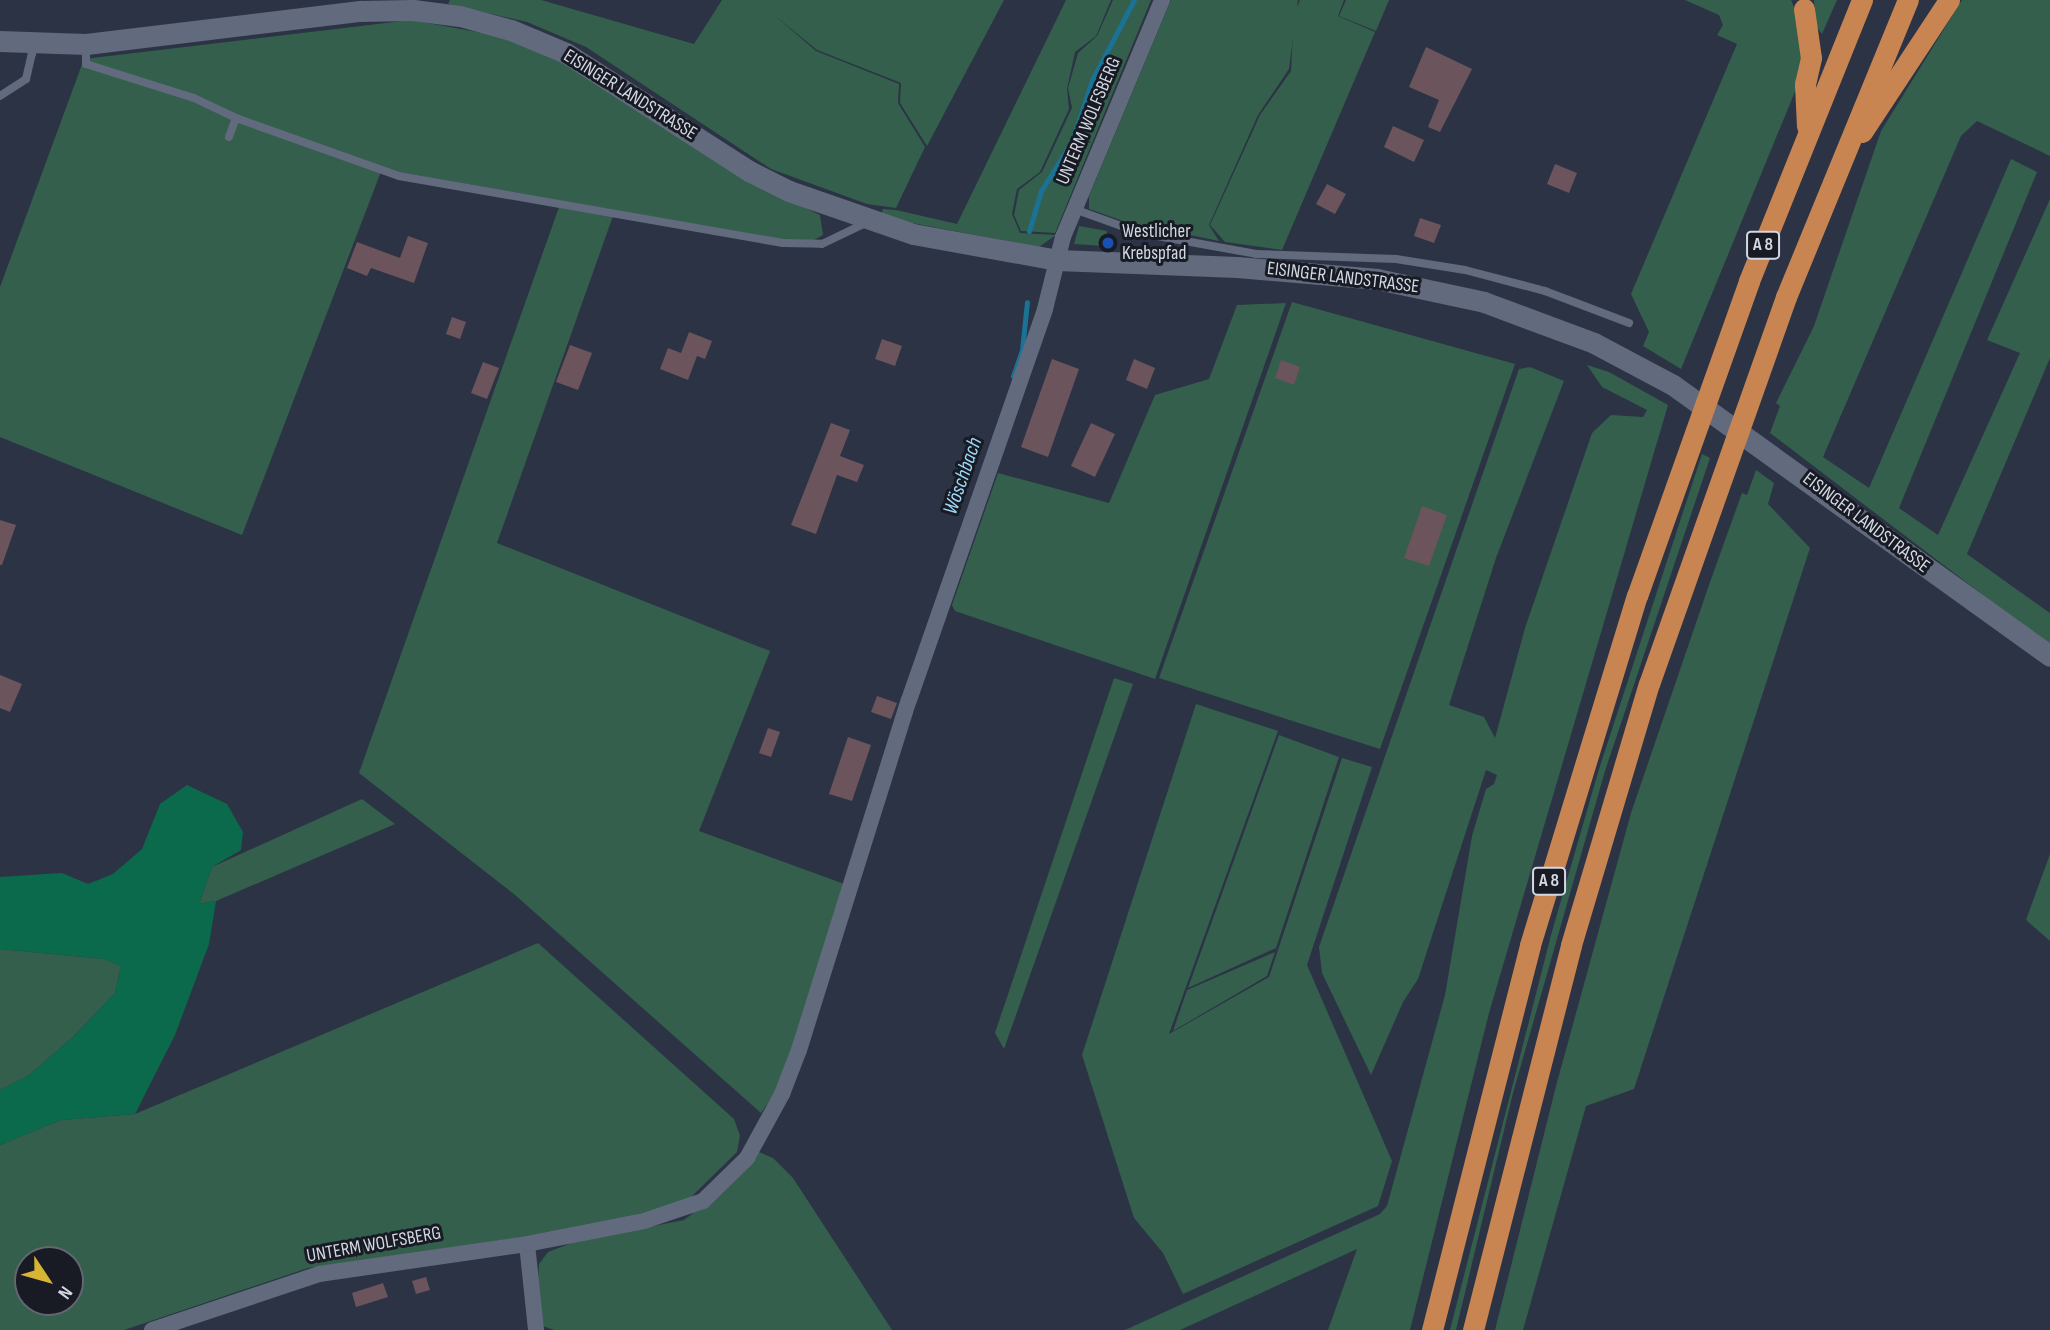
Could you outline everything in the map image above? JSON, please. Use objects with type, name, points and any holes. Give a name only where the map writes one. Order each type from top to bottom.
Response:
[{"type":"highway","name":"A 8","points":[[1432,1330],[1493,1083],[1566,820],[1689,440],[1807,132],[1863,0]]},
{"type":"highway","name":"A 8","points":[[1472,1330],[1536,1074],[1597,853],[1725,463],[1831,181],[1908,0]]},
{"type":"highway","points":[[1831,181],[1949,0]]},
{"type":"highway","points":[[1801,5],[1811,58],[1805,84],[1807,132]]},
{"type":"main road","name":"EISINGER LANDSTRASSE","points":[[0,41],[86,44],[360,11],[413,10],[460,16],[511,30],[566,53],[749,171],[869,221],[971,247],[1058,260],[1237,267],[1377,279],[1484,302],[1566,330],[1673,385],[2050,656]]},
{"type":"street","name":"UNTERM WOLFSBERG","points":[[152,1330],[319,1273],[527,1244],[644,1221],[703,1201],[733,1176],[762,1134],[799,1049],[909,700],[1045,309],[1074,209],[1162,0]]},
{"type":"street","points":[[527,1244],[536,1330]]},
{"type":"lane","points":[[0,96],[26,79],[32,54],[28,43]]},
{"type":"lane","points":[[86,44],[86,64],[194,98],[236,118],[399,176],[783,243],[822,244],[869,221]]},
{"type":"lane","points":[[229,137],[236,118]]},
{"type":"lane","name":"EISINGER LANDSTRASSE","points":[[1074,209],[1141,233],[1213,248],[1256,254],[1395,260],[1465,270],[1545,291],[1629,323]]},
{"type":"green space","points":[[450,0],[541,0],[694,44],[722,0],[1004,0],[927,146],[900,103],[901,83],[817,50],[773,14],[816,51],[899,84],[898,103],[925,147],[896,208],[867,204],[771,169],[586,47],[527,22],[448,4]]},
{"type":"green space","points":[[1066,0],[1111,0],[1096,36],[1075,52],[1067,89],[1069,109],[1040,172],[1017,189],[1012,214],[1020,233],[1056,235],[1039,247],[880,217],[883,209],[896,210],[957,224]]},
{"type":"green space","points":[[1113,0],[1151,0],[1055,233],[1021,231],[1014,215],[1019,190],[1042,172],[1072,108],[1068,88],[1078,53],[1097,36]]},
{"type":"green space","points":[[1171,0],[1298,0],[1289,69],[1258,115],[1209,225],[1219,241],[1126,222],[1089,209],[1089,196]]},
{"type":"green space","points":[[1300,0],[1344,0],[1338,16],[1375,32],[1282,250],[1225,242],[1210,225],[1260,115],[1291,71],[1294,14]]},
{"type":"green space","points":[[1346,0],[1389,0],[1376,31],[1339,16]]},
{"type":"green space","points":[[1685,0],[1791,0],[1805,32],[1801,77],[1681,369],[1643,346],[1649,332],[1631,294],[1737,44],[1717,35],[1723,25],[1719,15]]},
{"type":"green space","points":[[1814,0],[1837,0],[1822,34],[1816,26]]},
{"type":"green space","points":[[1962,0],[2050,0],[2050,156],[1977,121],[1961,136],[1823,457],[1869,488],[2011,159],[2037,172],[1899,508],[1938,535],[2020,353],[1987,340],[2050,199],[2050,358],[1967,554],[2050,613],[2050,646],[1770,433],[1780,406],[1776,403],[1814,326],[1881,131]]},
{"type":"green space","points":[[411,20],[505,37],[565,62],[742,177],[820,215],[823,235],[807,244],[382,169],[242,535],[0,437],[0,287],[84,59]]},
{"type":"green space","points":[[559,207],[613,216],[497,543],[770,651],[699,831],[847,885],[792,1051],[777,1090],[761,1113],[515,895],[359,773]]},
{"type":"green space","points":[[1079,226],[1107,231],[1104,246],[1074,244]]},
{"type":"green space","points":[[1292,302],[1515,364],[1380,749],[1159,678]]},
{"type":"green space","points":[[1286,303],[1155,679],[955,611],[952,605],[998,473],[1109,503],[1155,395],[1209,379],[1237,305]]},
{"type":"green space","points":[[1587,365],[1609,372],[1668,405],[1489,1013],[1410,1330],[1328,1330],[1357,1249],[1180,1330],[1125,1330],[1380,1214],[1387,1206],[1445,995],[1472,836],[1486,789],[1494,784],[1497,775],[1486,770],[1418,979],[1403,1002],[1371,1075],[1322,973],[1319,947],[1519,369],[1530,367],[1564,381],[1496,558],[1449,705],[1484,717],[1495,738],[1525,628],[1592,433],[1611,415],[1643,417],[1647,410],[1602,387]]},
{"type":"green space","points":[[1702,454],[1710,458],[1605,771],[1513,1093],[1456,1330],[1450,1330],[1551,935],[1599,769]]},
{"type":"green space","points":[[1756,470],[1774,483],[1768,504],[1810,548],[1634,1089],[1586,1106],[1523,1330],[1495,1330],[1556,1086],[1631,813],[1742,493],[1747,495]]},
{"type":"green space","points":[[1114,678],[1133,684],[1004,1049],[995,1033]]},
{"type":"green space","points":[[1196,704],[1278,731],[1169,1034],[1269,977],[1342,758],[1372,767],[1307,965],[1392,1161],[1378,1206],[1183,1294],[1163,1253],[1134,1218],[1082,1055]]},
{"type":"green space","points":[[1279,735],[1339,757],[1276,948],[1188,988]]},
{"type":"green space","points":[[187,785],[227,804],[243,832],[241,850],[212,867],[199,904],[216,901],[209,944],[175,1035],[135,1114],[61,1120],[0,1145],[0,1090],[28,1076],[73,1037],[115,993],[121,966],[105,959],[0,949],[0,877],[62,873],[88,884],[113,874],[142,849],[160,804]]},
{"type":"green space","points":[[362,799],[395,824],[216,901],[199,904],[212,867]]},
{"type":"green space","points":[[2050,854],[2050,941],[2026,920]]},
{"type":"green space","points":[[538,943],[734,1119],[740,1136],[737,1152],[686,1202],[590,1227],[308,1268],[124,1330],[0,1330],[0,1145],[61,1120],[135,1114]]},
{"type":"green space","points":[[0,949],[105,959],[121,966],[115,993],[73,1037],[28,1076],[0,1090]]},
{"type":"green space","points":[[1275,952],[1267,976],[1173,1031],[1187,990]]},
{"type":"green space","points":[[759,1152],[773,1158],[793,1178],[892,1330],[554,1330],[543,1326],[538,1283],[539,1264],[548,1252],[577,1241],[684,1220],[734,1182]]},
{"type":"building","points":[[1426,47],[1472,69],[1440,132],[1428,127],[1439,100],[1409,87]]},
{"type":"building","points":[[1393,126],[1424,140],[1414,162],[1384,147]]},
{"type":"building","points":[[1555,164],[1577,173],[1569,193],[1547,184]]},
{"type":"building","points":[[1327,184],[1346,194],[1335,214],[1316,204]]},
{"type":"building","points":[[1420,218],[1441,225],[1434,243],[1414,236]]},
{"type":"building","points":[[408,236],[428,243],[414,283],[371,268],[367,276],[347,268],[357,242],[400,258]]},
{"type":"building","points":[[452,317],[466,322],[460,339],[446,334]]},
{"type":"building","points":[[689,332],[712,341],[705,359],[697,356],[688,380],[660,369],[668,348],[681,353]]},
{"type":"building","points":[[882,339],[902,346],[895,366],[875,359]]},
{"type":"building","points":[[570,345],[592,353],[578,390],[556,382]]},
{"type":"building","points":[[1052,359],[1079,369],[1048,457],[1021,447]]},
{"type":"building","points":[[1134,359],[1155,368],[1147,389],[1126,380]]},
{"type":"building","points":[[1281,360],[1300,367],[1294,385],[1275,378]]},
{"type":"building","points":[[483,362],[499,368],[487,399],[471,393]]},
{"type":"building","points":[[831,423],[850,430],[840,456],[864,465],[857,482],[837,475],[816,534],[791,525]]},
{"type":"building","points":[[1091,423],[1115,434],[1095,477],[1071,466]]},
{"type":"building","points":[[1422,506],[1447,515],[1429,566],[1404,558]]},
{"type":"building","points":[[0,520],[16,525],[2,565],[0,565]]},
{"type":"building","points":[[0,675],[22,684],[10,712],[0,708]]},
{"type":"building","points":[[877,696],[897,703],[891,719],[871,712]]},
{"type":"building","points":[[768,728],[780,732],[771,757],[759,753]]},
{"type":"building","points":[[848,737],[871,745],[852,801],[829,794]]},
{"type":"building","points":[[426,1277],[430,1290],[416,1294],[412,1281]]},
{"type":"building","points":[[383,1283],[388,1297],[356,1307],[352,1293]]},
{"type":"waterway","name":"Wöschbach","points":[[1029,231],[1041,191],[1072,141],[1092,80],[1134,0]]},
{"type":"waterway","name":"Wöschbach","points":[[1013,376],[1022,350],[1027,302]]},
{"type":"place","name":"Westlicher Krebspfad","points":[[1108,243]]}]
